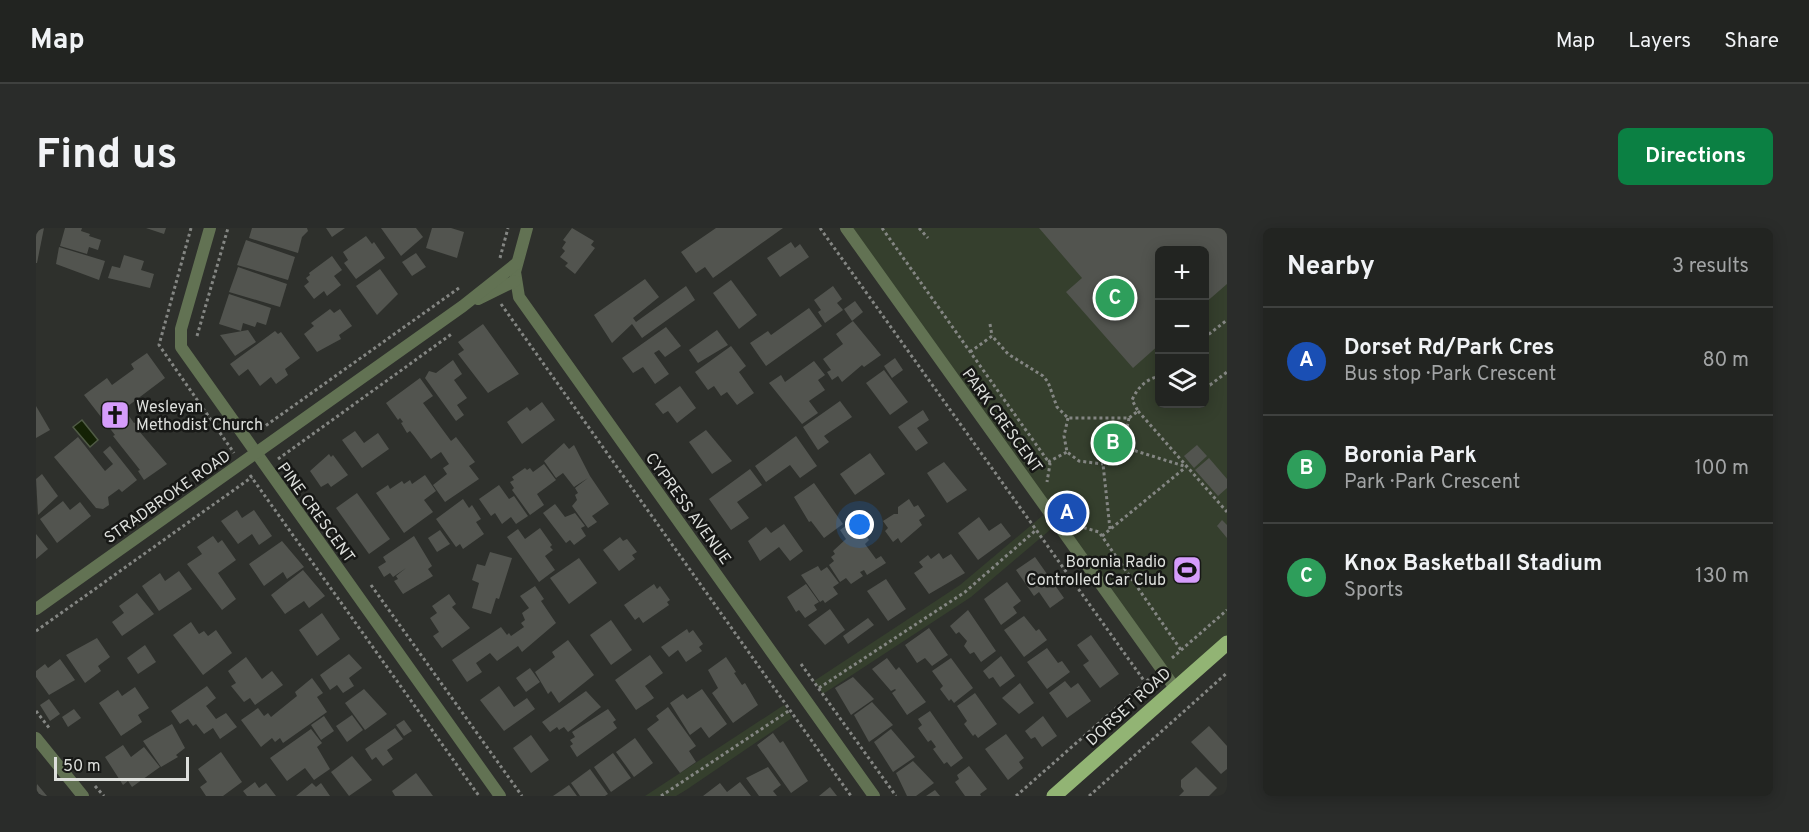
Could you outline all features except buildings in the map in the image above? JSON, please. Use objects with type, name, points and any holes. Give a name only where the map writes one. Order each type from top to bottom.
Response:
[{"type":"main road","name":"DORSET ROAD","points":[[1054,796],[1227,643]]},
{"type":"street","name":"PINE CRESCENT","points":[[210,228],[181,329],[180,342],[184,353],[500,796]]},
{"type":"street","name":"CYPRESS AVENUE","points":[[527,228],[517,263],[515,281],[524,305],[874,796]]},
{"type":"street","name":"PARK CRESCENT","points":[[846,228],[1175,688]]},
{"type":"street","name":"STRADBROKE ROAD","points":[[36,609],[463,306],[517,263]]},
{"type":"street","name":"STRADBROKE ROAD","points":[[463,306],[515,281]]},
{"type":"street","points":[[36,738],[83,796]]},
{"type":"path","points":[[198,342],[197,334],[228,228]]},
{"type":"path","points":[[499,259],[508,228]]},
{"type":"path","points":[[820,228],[1145,682]]},
{"type":"path","points":[[882,228],[1048,462],[1049,486]]},
{"type":"path","points":[[919,228],[928,237]]},
{"type":"path","points":[[260,430],[461,286]]},
{"type":"path","points":[[499,301],[851,796]]},
{"type":"path","points":[[1209,334],[1227,320]]},
{"type":"path","points":[[990,324],[992,336],[1016,360],[1043,376],[1057,407],[1068,418],[1129,418],[1138,411]]},
{"type":"path","points":[[286,467],[280,458],[462,327]]},
{"type":"path","points":[[970,352],[992,336]]},
{"type":"path","points":[[1209,385],[1227,372]]},
{"type":"path","points":[[1155,378],[1146,381],[1137,390],[1132,400],[1138,411],[1227,512]]},
{"type":"path","points":[[1068,418],[1064,436],[1067,452],[1079,461],[1103,464],[1123,447],[1129,418]]},
{"type":"path","points":[[1123,447],[1186,467]]},
{"type":"path","points":[[1048,462],[1067,452]]},
{"type":"path","points":[[1103,464],[1110,529]]},
{"type":"path","points":[[1102,536],[1186,467]]},
{"type":"path","points":[[36,631],[251,477],[478,796]]},
{"type":"path","points":[[1072,518],[1078,526],[1096,530],[1102,536],[1181,650]]},
{"type":"path","points":[[819,688],[965,592],[1036,530]]},
{"type":"path","points":[[366,578],[522,796]]},
{"type":"path","points":[[1171,659],[1227,610]]},
{"type":"path","points":[[796,658],[896,796]]},
{"type":"path","points":[[1089,796],[1227,673]]},
{"type":"path","points":[[1016,796],[1149,679]]},
{"type":"path","points":[[661,796],[790,710]]},
{"type":"shaded area","points":[[846,228],[1227,228],[1227,643],[1175,688],[1057,524],[971,597],[823,694],[814,681],[960,585],[1048,511]]},
{"type":"shaded area","points":[[82,420],[98,440],[90,447],[73,427]]},
{"type":"shaded area","points":[[784,705],[792,718],[686,790],[676,796],[645,796]]},
{"type":"place","name":"Knox Basketball Stadium","points":[[1115,298]]},
{"type":"place","name":"Wesleyan Methodist Church","points":[[115,415]]},
{"type":"place","name":"Boronia Park","points":[[1113,443]]},
{"type":"place","name":"Dorset Rd/Park Cres","points":[[1067,513]]},
{"type":"place","name":"Boronia Radio Controlled Car Club","points":[[1187,570]]}]
